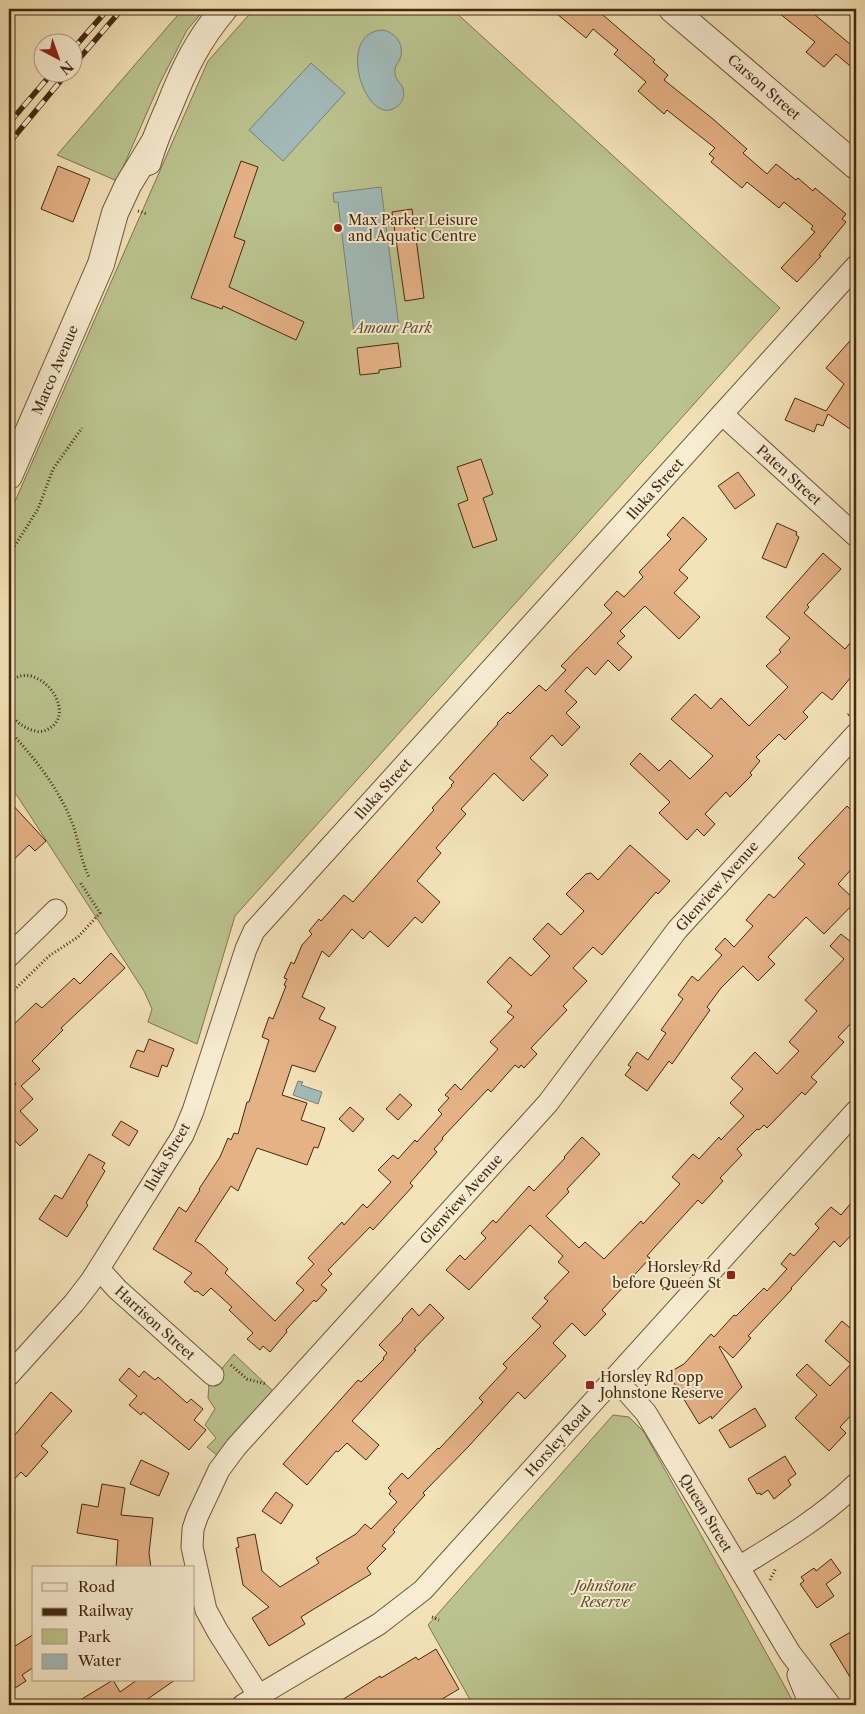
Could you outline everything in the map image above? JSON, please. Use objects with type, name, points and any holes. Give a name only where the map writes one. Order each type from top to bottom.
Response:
[{"type":"street","name":"Marco Avenue","points":[[9,476],[101,264],[115,212],[128,185],[153,144],[190,57],[209,26],[224,9]]},
{"type":"street","name":"Carson Street","points":[[672,9],[856,166]]},
{"type":"street","name":"Iluka Street","points":[[9,1375],[74,1303],[176,1147],[193,1111],[246,949],[254,931],[856,266]]},
{"type":"street","name":"Paten Street","points":[[722,414],[856,536]]},
{"type":"street","name":"Glenview Avenue","points":[[251,1701],[206,1610],[192,1547],[193,1529],[219,1470],[236,1447],[548,1103],[677,930],[850,727]]},
{"type":"street","points":[[9,956],[56,910]]},
{"type":"street","name":"Horsley Road","points":[[251,1701],[379,1624],[423,1590],[856,1111]]},
{"type":"street","name":"Harrison Street","points":[[98,1269],[117,1289],[220,1368]]},
{"type":"street","name":"Queen Street","points":[[615,1378],[646,1413],[790,1654],[830,1705]]},
{"type":"street","points":[[739,1567],[818,1517],[856,1484]]},
{"type":"street","name":"Queen Street","points":[[790,1654],[810,1705]]},
{"type":"path","points":[[9,556],[38,509],[53,469],[82,428]]},
{"type":"path","points":[[9,710],[20,725],[37,732],[51,728],[56,723],[59,709],[52,692],[41,680],[26,675],[10,680]]},
{"type":"path","points":[[850,727],[856,709]]},
{"type":"path","points":[[9,730],[41,767],[61,798],[89,877]]},
{"type":"path","points":[[9,995],[49,956],[78,937],[100,913],[80,882]]},
{"type":"path","points":[[220,1368],[247,1379],[269,1384]]},
{"type":"path","points":[[432,1618],[438,1620]]},
{"type":"green space","points":[[183,9],[205,9],[187,30],[160,83],[117,181],[57,155]]},
{"type":"green space","name":"Amour Park","points":[[254,9],[452,9],[780,308],[235,916],[197,1044],[148,1022],[152,1009],[144,991],[9,786],[9,515],[208,61]]},
{"type":"green space","points":[[234,1354],[274,1392],[218,1456],[207,1447],[216,1438],[205,1425],[215,1409],[208,1398],[209,1384]]},
{"type":"green space","name":"Johnstone Reserve","points":[[613,1415],[629,1417],[644,1432],[795,1705],[473,1705],[428,1625]]},
{"type":"water","points":[[383,30],[392,34],[398,40],[401,49],[395,75],[402,86],[404,94],[400,104],[390,110],[380,108],[371,100],[363,88],[359,73],[358,58],[361,44],[369,34]]},
{"type":"water","points":[[311,63],[345,93],[283,161],[249,130]]},
{"type":"water","points":[[381,187],[399,327],[354,333],[338,202],[334,202],[333,193]]},
{"type":"water","points":[[298,1081],[303,1082],[301,1085],[322,1092],[318,1104],[293,1095]]},
{"type":"building","points":[[551,9],[596,9],[655,60],[653,62],[668,75],[664,80],[747,149],[743,153],[767,174],[776,164],[796,180],[798,178],[813,191],[815,188],[846,214],[842,219],[846,222],[819,255],[821,256],[797,282],[781,268],[815,232],[811,229],[813,226],[784,202],[779,208],[747,182],[742,188],[711,162],[714,158],[709,154],[715,148],[667,110],[664,114],[638,91],[646,82],[614,54],[618,50],[593,29],[586,38]]},
{"type":"building","points":[[774,9],[808,9],[856,49],[856,71],[836,54],[824,67],[806,52],[815,42]]},
{"type":"building","points":[[241,161],[258,167],[234,237],[245,241],[229,287],[304,322],[296,340],[223,306],[222,309],[191,298]]},
{"type":"building","points":[[58,166],[90,179],[73,222],[41,209]]},
{"type":"building","points":[[412,209],[424,298],[405,301],[392,212]]},
{"type":"building","points":[[856,334],[856,433],[828,414],[823,426],[817,424],[814,432],[785,420],[795,398],[826,411],[844,384],[826,368]]},
{"type":"building","points":[[398,343],[401,367],[379,370],[379,373],[360,375],[357,348]]},
{"type":"building","points":[[481,459],[493,494],[483,498],[497,540],[473,548],[458,504],[468,500],[457,467]]},
{"type":"building","points":[[738,472],[755,495],[735,509],[718,486]]},
{"type":"building","points":[[683,517],[707,539],[679,570],[688,578],[674,593],[700,617],[679,639],[645,606],[620,631],[625,636],[617,643],[632,657],[619,671],[608,660],[595,675],[587,667],[565,691],[577,702],[566,713],[580,727],[562,746],[552,735],[530,758],[548,775],[523,801],[494,773],[461,809],[466,814],[436,848],[441,853],[417,881],[440,902],[422,923],[415,917],[388,947],[370,931],[363,939],[352,929],[329,957],[322,951],[302,997],[325,1008],[319,1019],[336,1027],[315,1072],[292,1065],[282,1095],[307,1103],[301,1120],[325,1128],[318,1148],[314,1147],[307,1165],[257,1148],[238,1191],[231,1186],[195,1241],[228,1269],[225,1273],[275,1321],[304,1290],[296,1283],[314,1264],[308,1258],[342,1222],[344,1225],[363,1204],[367,1208],[391,1182],[378,1170],[393,1155],[398,1159],[415,1140],[417,1142],[442,1114],[438,1110],[449,1098],[445,1095],[455,1084],[461,1090],[498,1049],[490,1042],[514,1017],[507,1012],[512,1006],[487,982],[510,957],[531,976],[550,956],[533,939],[548,923],[561,935],[584,911],[566,894],[586,874],[591,873],[598,880],[630,845],[670,881],[658,894],[656,892],[602,955],[593,947],[573,968],[587,981],[563,1006],[567,1010],[531,1048],[537,1054],[524,1068],[521,1065],[519,1068],[515,1065],[491,1092],[488,1089],[442,1138],[434,1149],[437,1152],[410,1183],[413,1186],[373,1230],[370,1227],[328,1270],[332,1274],[321,1285],[327,1290],[316,1302],[314,1300],[286,1330],[287,1332],[270,1352],[263,1346],[260,1350],[247,1339],[253,1333],[229,1310],[232,1307],[211,1288],[203,1296],[197,1291],[195,1292],[184,1282],[192,1273],[153,1249],[179,1207],[186,1212],[220,1157],[228,1138],[231,1140],[234,1133],[238,1134],[269,1040],[262,1037],[269,1017],[273,1019],[286,986],[284,985],[287,979],[284,978],[291,962],[294,964],[302,945],[312,934],[309,931],[319,919],[321,921],[344,895],[353,902],[434,810],[432,808],[454,782],[449,778],[497,723],[508,712],[510,714],[539,685],[546,691],[566,670],[561,666],[612,613],[604,605],[617,591],[624,597],[643,577],[639,572],[671,539],[667,535]]},
{"type":"building","points":[[777,523],[797,532],[796,535],[799,537],[786,568],[762,558]]},
{"type":"building","points":[[823,553],[841,569],[807,605],[809,607],[804,613],[845,649],[856,636],[856,671],[832,700],[822,692],[803,712],[808,717],[785,740],[779,734],[756,757],[760,761],[750,773],[752,775],[730,797],[726,792],[705,814],[715,824],[704,836],[697,829],[687,840],[659,813],[670,802],[630,764],[640,753],[659,771],[670,760],[690,779],[713,756],[671,719],[695,694],[711,709],[721,698],[749,726],[788,687],[766,666],[781,652],[779,650],[790,638],[766,617]]},
{"type":"building","points":[[9,801],[46,841],[35,851],[29,845],[9,864]]},
{"type":"building","points":[[847,806],[856,815],[856,864],[838,884],[856,901],[824,934],[806,917],[768,957],[775,964],[758,981],[743,966],[721,988],[707,1007],[710,1010],[672,1064],[669,1061],[647,1091],[625,1075],[631,1067],[628,1065],[637,1052],[648,1060],[666,1033],[661,1030],[683,999],[678,995],[692,976],[698,981],[722,955],[715,949],[725,938],[734,947],[753,926],[746,920],[769,894],[774,898],[805,864],[798,858]]},
{"type":"building","points":[[841,934],[856,946],[856,1018],[838,1037],[844,1042],[811,1077],[817,1082],[805,1095],[802,1092],[767,1128],[764,1125],[759,1130],[757,1129],[737,1149],[742,1155],[720,1178],[723,1181],[702,1204],[698,1200],[654,1248],[647,1256],[650,1258],[602,1310],[606,1314],[585,1336],[572,1323],[553,1343],[566,1356],[525,1399],[518,1392],[423,1493],[425,1495],[393,1530],[395,1532],[382,1546],[386,1549],[367,1568],[371,1574],[301,1617],[305,1624],[269,1646],[252,1618],[269,1607],[243,1585],[236,1548],[239,1547],[237,1538],[255,1534],[262,1571],[280,1587],[319,1563],[316,1558],[356,1534],[365,1524],[371,1529],[397,1502],[389,1494],[391,1491],[388,1488],[402,1473],[408,1479],[483,1402],[479,1398],[507,1368],[503,1364],[541,1326],[532,1318],[548,1301],[544,1298],[569,1272],[558,1262],[563,1256],[530,1225],[469,1290],[446,1270],[460,1255],[465,1260],[486,1238],[481,1233],[493,1220],[496,1223],[529,1186],[534,1191],[582,1137],[600,1154],[567,1189],[569,1192],[546,1216],[579,1248],[585,1242],[604,1259],[641,1221],[643,1224],[680,1184],[672,1177],[693,1154],[699,1159],[719,1137],[721,1140],[744,1116],[730,1103],[743,1089],[731,1078],[755,1052],[777,1074],[799,1051],[789,1042],[817,1011],[805,1000],[844,959],[830,946]]},
{"type":"building","points":[[111,953],[125,968],[61,1028],[63,1030],[32,1061],[40,1069],[21,1086],[33,1099],[20,1111],[38,1130],[20,1146],[9,1134],[9,1092],[16,1084],[9,1076],[9,1029],[36,1003],[42,1008],[74,978],[80,984]]},
{"type":"building","points":[[149,1039],[174,1049],[167,1067],[162,1065],[158,1077],[130,1067],[137,1050],[144,1052]]},
{"type":"building","points":[[400,1094],[412,1105],[398,1120],[386,1109]]},
{"type":"building","points":[[350,1107],[364,1119],[353,1132],[339,1119]]},
{"type":"building","points":[[121,1121],[138,1131],[129,1146],[112,1135]]},
{"type":"building","points":[[89,1154],[105,1163],[102,1168],[105,1171],[86,1203],[88,1205],[67,1237],[39,1219],[55,1195],[62,1199]]},
{"type":"building","points":[[856,1197],[856,1230],[840,1247],[834,1241],[748,1336],[751,1338],[733,1358],[719,1347],[742,1387],[712,1419],[711,1416],[699,1424],[668,1373],[684,1364],[711,1334],[714,1337],[734,1315],[736,1316],[764,1288],[767,1291],[787,1269],[781,1264],[790,1253],[794,1256],[819,1228],[815,1224],[831,1207],[841,1215]]},
{"type":"building","points":[[430,1304],[444,1318],[414,1349],[416,1350],[352,1421],[379,1445],[366,1460],[347,1443],[338,1452],[336,1451],[307,1485],[283,1464],[358,1380],[361,1382],[384,1359],[387,1353],[379,1345],[412,1308],[419,1316]]},
{"type":"building","points":[[842,1321],[856,1333],[856,1410],[840,1427],[846,1433],[829,1451],[795,1418],[817,1395],[796,1375],[807,1364],[830,1386],[851,1364],[825,1341]]},
{"type":"building","points":[[129,1368],[139,1377],[144,1371],[155,1380],[158,1377],[187,1403],[191,1399],[203,1409],[194,1420],[206,1430],[189,1450],[143,1412],[141,1415],[129,1405],[137,1396],[119,1380]]},
{"type":"building","points":[[51,1392],[72,1411],[41,1446],[48,1452],[26,1477],[21,1472],[9,1485],[9,1442]]},
{"type":"building","points":[[755,1408],[766,1426],[730,1448],[719,1430]]},
{"type":"building","points":[[785,1456],[796,1474],[788,1480],[791,1485],[774,1499],[768,1490],[761,1495],[760,1493],[757,1494],[748,1479]]},
{"type":"building","points":[[141,1460],[169,1473],[159,1496],[130,1484]]},
{"type":"building","points":[[102,1484],[125,1488],[121,1515],[153,1518],[149,1553],[151,1566],[116,1566],[118,1540],[77,1533],[82,1504],[98,1507]]},
{"type":"building","points":[[276,1492],[293,1505],[281,1524],[262,1511]]},
{"type":"building","points":[[831,1559],[841,1573],[826,1584],[834,1596],[817,1608],[800,1584],[804,1581],[801,1577],[814,1568],[816,1571]]},
{"type":"building","points":[[856,1629],[856,1687],[830,1644]]},
{"type":"building","points":[[32,1635],[32,1668],[22,1675],[26,1681],[9,1692],[9,1650]]},
{"type":"building","points":[[436,1649],[459,1689],[432,1705],[334,1705],[380,1676],[381,1678],[416,1657],[418,1660]]},
{"type":"building","points":[[110,1682],[114,1682],[120,1692],[134,1682],[172,1682],[139,1705],[72,1705]]},
{"type":"railway","points":[[82,39],[108,9]]},
{"type":"railway","points":[[82,55],[122,9]]},
{"type":"railway","points":[[9,123],[44,82]]},
{"type":"railway","points":[[9,143],[60,82]]},
{"type":"place","name":"Max Parker Leisure and Aquatic Centre","points":[[338,228]]},
{"type":"place","name":"Horsley Rd before Queen St","points":[[731,1275]]},
{"type":"place","name":"Horsley Rd opp Johnstone Reserve","points":[[590,1385]]}]
